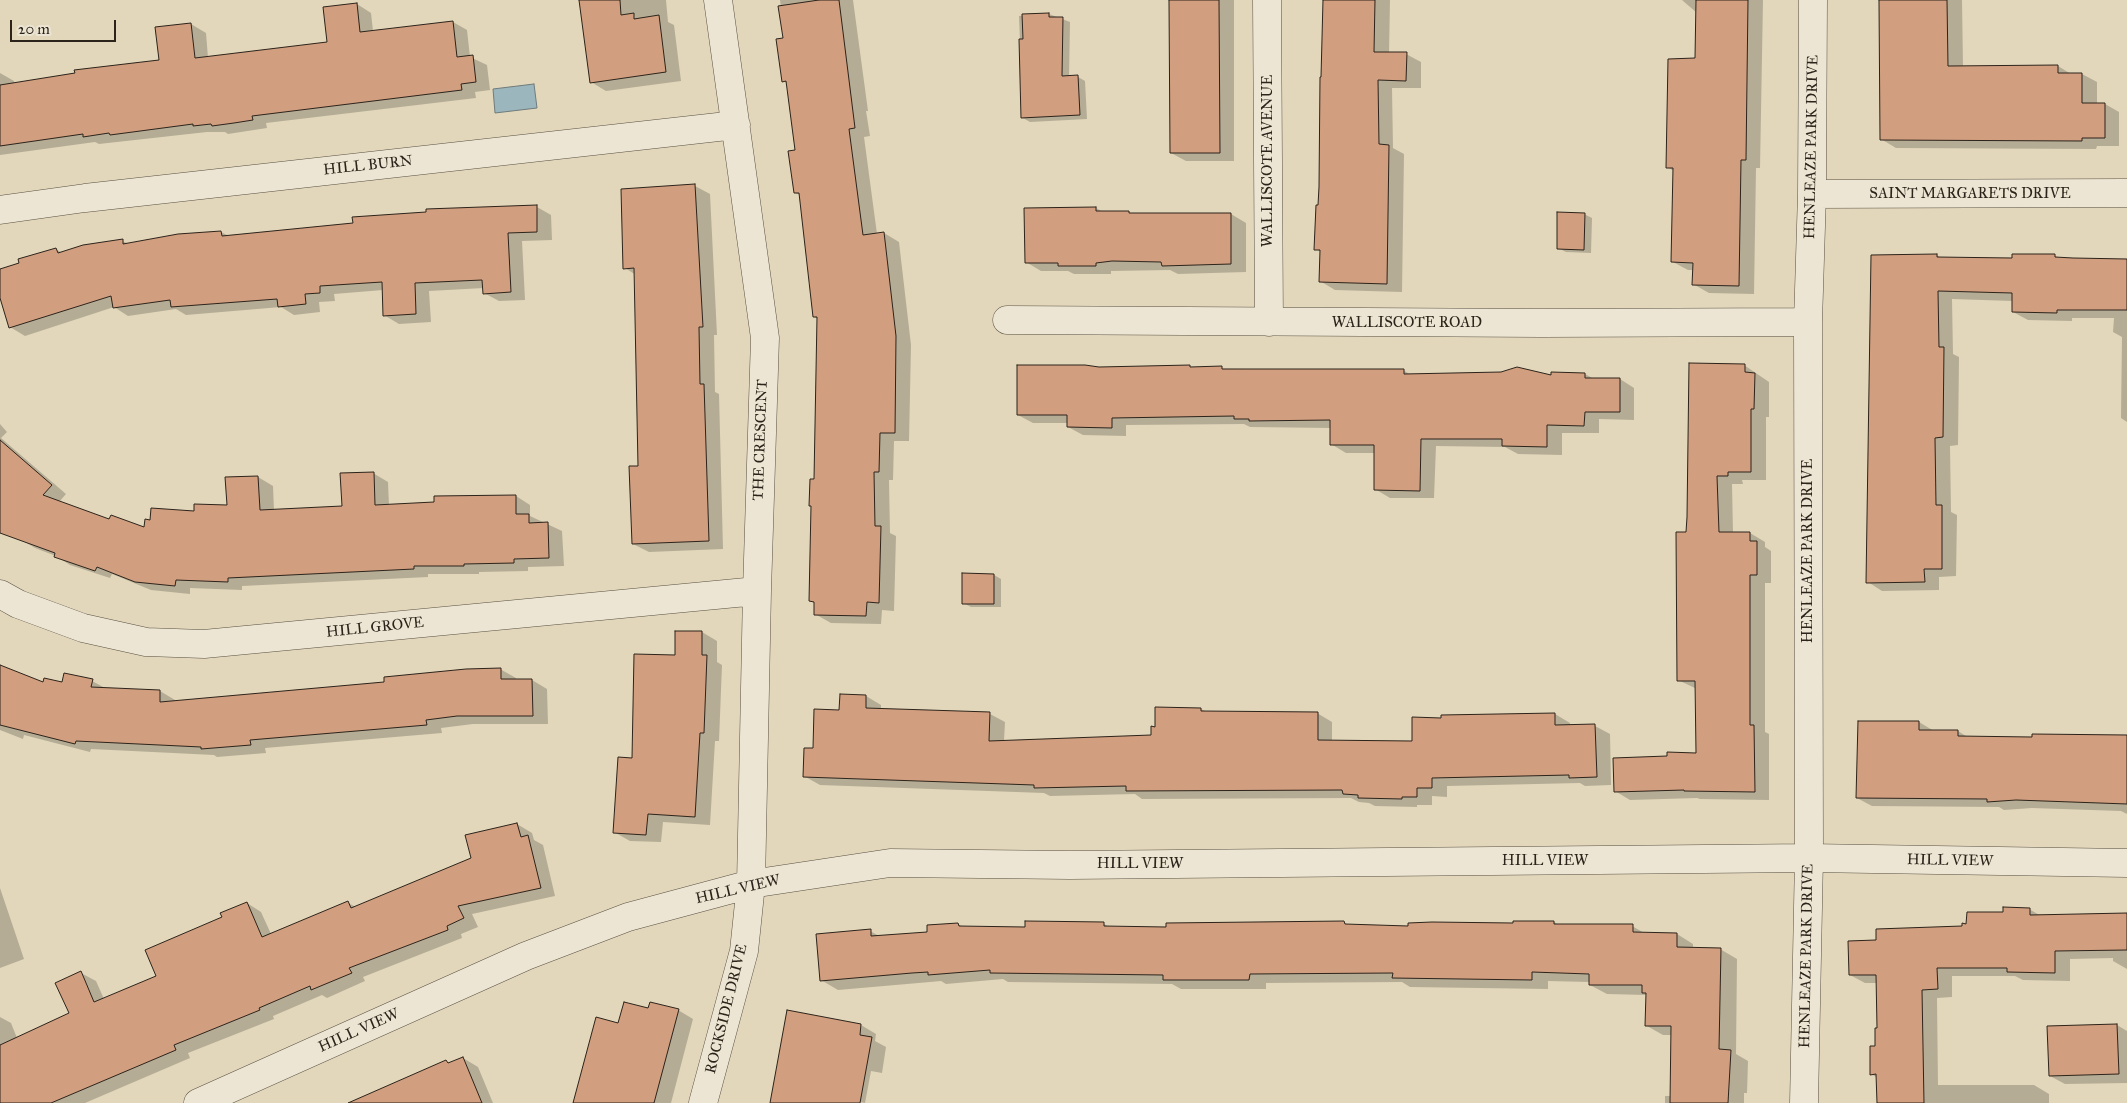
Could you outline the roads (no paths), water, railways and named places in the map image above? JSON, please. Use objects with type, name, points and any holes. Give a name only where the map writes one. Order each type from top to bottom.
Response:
[{"type":"street","name":"THE CRESCENT","points":[[718,0],[765,338],[757,590],[751,884]]},
{"type":"street","name":"WALLISCOTE AVENUE","points":[[1267,0],[1269,322]]},
{"type":"street","name":"HENLEAZE PARK DRIVE","points":[[1804,1103],[1810,858],[1808,322],[1812,194],[1813,0]]},
{"type":"street","name":"HILL BURN","points":[[0,210],[85,198],[736,125]]},
{"type":"street","name":"SAINT MARGARETS DRIVE","points":[[1812,194],[2127,194]]},
{"type":"street","name":"WALLISCOTE ROAD","points":[[1007,320],[1808,322]]},
{"type":"street","name":"HILL GROVE","points":[[0,594],[18,604],[83,628],[146,642],[204,644],[757,590]]},
{"type":"street","name":"HILL VIEW","points":[[198,1103],[526,956],[628,917],[751,884],[890,863],[1080,865],[1810,858],[2127,863]]},
{"type":"street","name":"ROCKSIDE DRIVE","points":[[703,1103],[744,951],[751,884]]},
{"type":"water","points":[[534,84],[537,108],[495,113],[493,89]]}]
